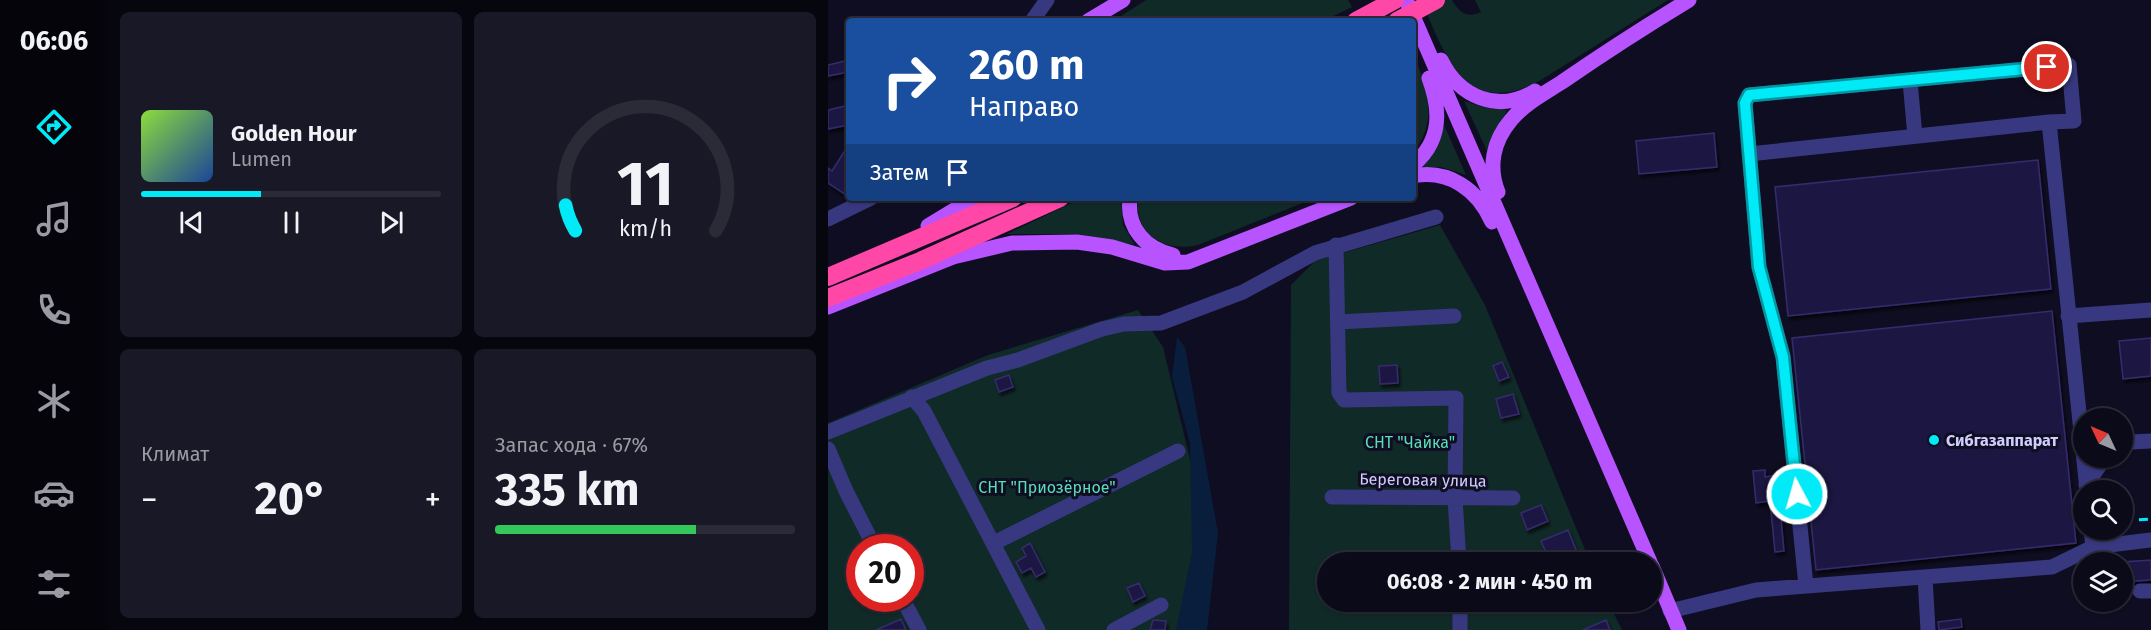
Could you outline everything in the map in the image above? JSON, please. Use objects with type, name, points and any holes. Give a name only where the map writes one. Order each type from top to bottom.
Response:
[{"type":"highway","points":[[1361,18],[1395,0]]},
{"type":"highway","points":[[1403,18],[1436,0]]},
{"type":"highway","points":[[828,277],[1006,201]]},
{"type":"highway","points":[[831,304],[877,279],[1053,201]]},
{"type":"main road","points":[[1093,18],[1123,0]]},
{"type":"main road","points":[[1105,18],[1132,0]]},
{"type":"main road","points":[[1406,0],[1414,18]]},
{"type":"main road","points":[[1616,484],[1598,422],[1496,186],[1492,168],[1499,140],[1518,113],[1601,55],[1687,0]]},
{"type":"main road","points":[[1417,25],[1458,86],[1473,96],[1492,101],[1507,102],[1522,98],[1601,55]]},
{"type":"main road","points":[[1416,161],[1433,140],[1438,113],[1437,100],[1422,60],[1417,25]]},
{"type":"main road","points":[[1417,25],[1644,552]]},
{"type":"main road","points":[[1416,176],[1434,175],[1457,181],[1470,191],[1486,210],[1584,434],[1616,484]]},
{"type":"main road","points":[[828,268],[914,233],[955,212],[970,201]]},
{"type":"main road","points":[[1130,201],[1132,221],[1140,237],[1156,250],[1173,255],[1195,254],[1277,226]]},
{"type":"main road","points":[[1325,207],[1338,201]]},
{"type":"main road","points":[[831,304],[953,257],[996,245],[1043,241],[1077,242],[1112,247],[1174,264],[1203,258],[1342,201]]},
{"type":"main road","points":[[1662,593],[1679,630]]},
{"type":"street","points":[[1034,18],[1047,0]]},
{"type":"street","points":[[1749,154],[2074,121],[2069,65],[1749,95],[1745,103],[1749,154],[1759,267],[1783,357],[1806,586]]},
{"type":"street","points":[[1910,81],[1915,136]]},
{"type":"street","points":[[2049,122],[2085,480]]},
{"type":"street","points":[[828,219],[866,201]]},
{"type":"street","points":[[828,432],[987,368],[1018,360],[1102,329],[1124,324],[1161,323],[1243,292],[1300,260],[1336,245],[1436,217]]},
{"type":"street","points":[[1336,245],[1338,393],[1344,400],[1456,398],[1455,498],[1458,552]]},
{"type":"street","points":[[2068,316],[2151,310]]},
{"type":"street","points":[[1338,322],[1454,316]]},
{"type":"street","points":[[912,398],[924,411],[1038,630]]},
{"type":"street","points":[[2133,442],[2151,441]]},
{"type":"street","points":[[828,449],[868,534]]},
{"type":"street","points":[[994,543],[1178,452]]},
{"type":"street","name":"Береговая улица","points":[[1332,496],[1513,498]]},
{"type":"street","points":[[2092,540],[2092,547]]},
{"type":"street","points":[[1670,611],[1756,590],[2052,567],[2092,547],[2151,540]]},
{"type":"street","points":[[1925,578],[1928,630]]},
{"type":"street","points":[[1114,630],[1161,606]]},
{"type":"street","points":[[909,612],[919,630]]},
{"type":"street","points":[[1460,612],[1460,630]]},
{"type":"green space","points":[[1146,0],[1348,0],[1352,7],[1329,18],[1118,18]]},
{"type":"green space","points":[[1421,0],[1452,0],[1461,11],[1472,15],[1481,12],[1475,0],[1668,0],[1541,80],[1515,91],[1494,93],[1476,88],[1462,77],[1450,61]]},
{"type":"green space","points":[[1416,62],[1427,92],[1428,104],[1426,129],[1416,148]]},
{"type":"green space","points":[[1464,101],[1483,107],[1507,110],[1487,151]]},
{"type":"green space","points":[[1444,126],[1466,175],[1441,167],[1421,167]]},
{"type":"green space","points":[[1076,201],[1121,201],[1123,225],[1135,245],[1079,234],[1007,234]]},
{"type":"green space","points":[[1138,201],[1308,201],[1198,245],[1186,247],[1163,243],[1154,238],[1141,222]]},
{"type":"green space","name":"СНТ \"Чайка\"","points":[[1440,225],[1485,305],[1586,552],[1317,552],[1317,612],[1613,612],[1622,630],[1289,630],[1291,285],[1315,261]]},
{"type":"green space","name":"СНТ \"Приозёрное\"","points":[[1138,310],[1163,347],[1206,526],[1187,630],[828,630],[828,423],[988,355]]},
{"type":"water","points":[[1177,337],[1185,347],[1218,533],[1207,630],[1176,630],[1192,552],[1190,443],[1172,377]]},
{"type":"building","points":[[846,61],[846,73],[828,76],[828,65]]},
{"type":"building","points":[[846,106],[846,126],[828,129],[828,110]]},
{"type":"building","points":[[1714,133],[1717,167],[1639,174],[1636,141]]},
{"type":"building","points":[[844,152],[846,153],[846,195],[828,183],[828,168],[832,171]]},
{"type":"building","points":[[2038,160],[2051,289],[1788,316],[1775,187]]},
{"type":"building","name":"Сибгазаппарат","points":[[2052,311],[2073,514],[2073,540],[2076,540],[2076,543],[1816,570],[1792,338]]},
{"type":"building","points":[[2151,338],[2151,376],[2123,379],[2119,341]]},
{"type":"building","points":[[1502,362],[1509,377],[1499,381],[1493,366]]},
{"type":"building","points":[[1397,365],[1398,383],[1380,384],[1379,366]]},
{"type":"building","points":[[1009,375],[1013,387],[999,392],[995,380]]},
{"type":"building","points":[[1513,394],[1519,414],[1501,418],[1496,399]]},
{"type":"building","points":[[1765,470],[1765,477],[1777,475],[1784,551],[1775,552],[1770,501],[1756,503],[1753,471]]},
{"type":"building","points":[[1541,505],[1548,521],[1527,530],[1521,513]]},
{"type":"building","points":[[1568,530],[1577,552],[1546,552],[1541,541]]},
{"type":"building","points":[[1030,543],[1045,572],[1036,577],[1031,568],[1022,573],[1016,562],[1026,556],[1022,548]]},
{"type":"building","points":[[2151,560],[2151,580],[2133,581],[2133,561]]},
{"type":"building","points":[[1139,583],[1145,596],[1133,602],[1127,588]]},
{"type":"building","points":[[901,619],[906,630],[876,630]]},
{"type":"building","points":[[1961,619],[1962,627],[1939,630],[1938,622]]},
{"type":"building","points":[[1153,620],[1166,621],[1165,630],[1150,630]]},
{"type":"building","points":[[1606,620],[1610,630],[1583,630]]},
{"type":"railway","points":[[2133,520],[2151,519]]},
{"type":"place","name":"Сибгазаппарат","points":[[1934,440]]},
{"type":"route","points":[[1797,494],[1783,357],[1759,267],[1745,103],[1749,95],[2047,67]]}]
